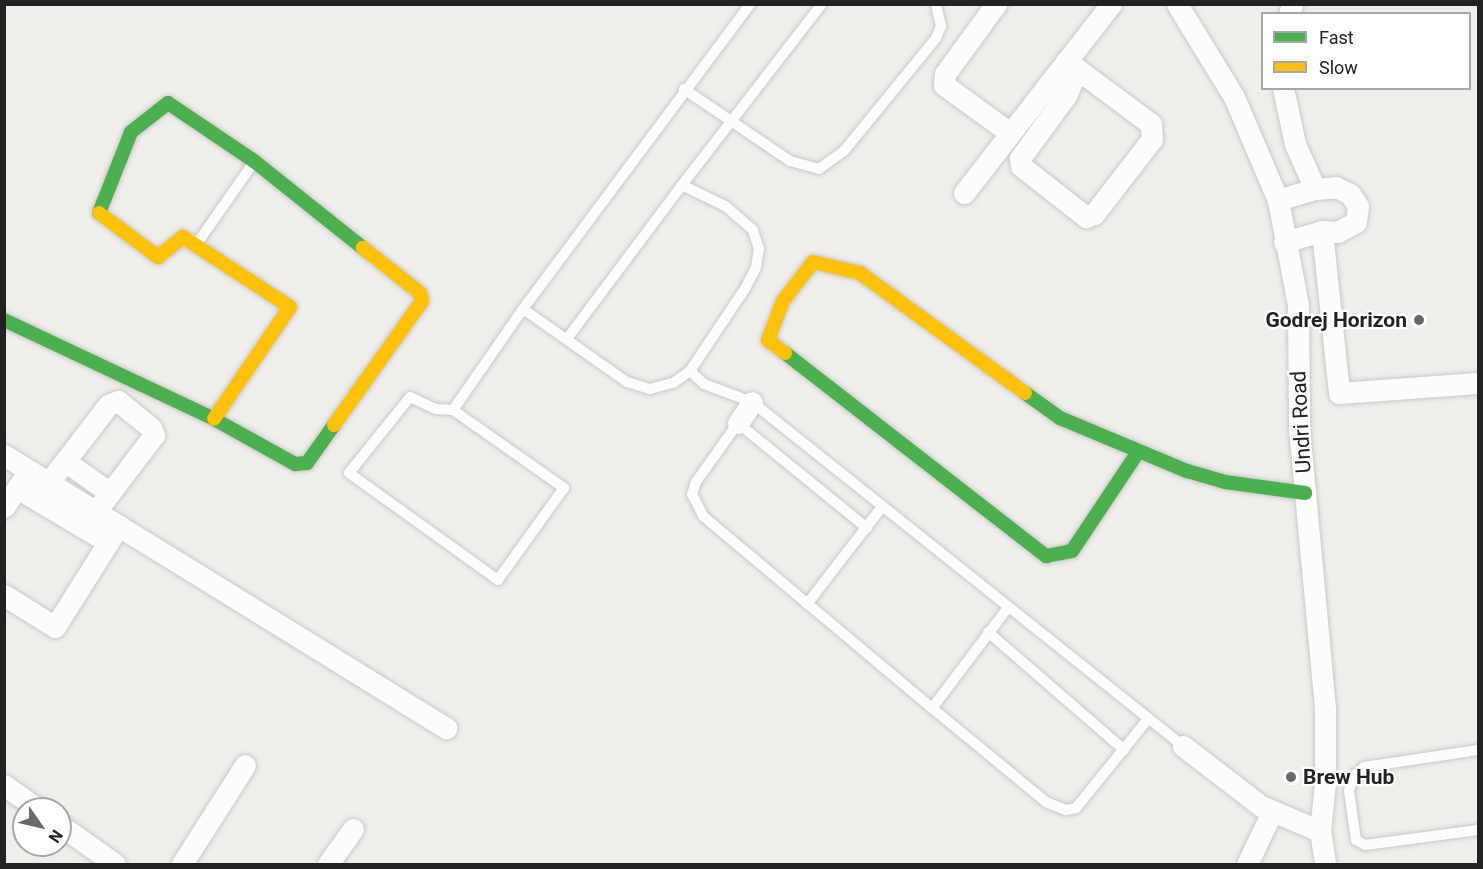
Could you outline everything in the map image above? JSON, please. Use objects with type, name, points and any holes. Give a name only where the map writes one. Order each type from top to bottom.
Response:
[{"type":"street","points":[[996,4],[945,74],[944,85],[1009,132]]},
{"type":"street","name":"Undri Road","points":[[1177,4],[1234,97],[1278,200],[1284,242],[1298,304],[1299,428],[1325,709],[1325,783],[1320,831],[1325,864]]},
{"type":"street","points":[[1072,65],[1151,124],[1152,139],[1094,214],[1086,217],[1021,166],[1020,158],[1067,94],[1072,65],[1100,8]]},
{"type":"street","points":[[964,193],[1009,132],[1072,65]]},
{"type":"street","points":[[1283,90],[1295,144],[1316,189]]},
{"type":"street","points":[[4,320],[214,419],[295,464],[307,463],[422,301],[416,287],[254,161],[168,103],[131,132],[97,212],[158,257],[180,237],[196,245],[287,303],[290,312],[214,419]]},
{"type":"street","points":[[1278,200],[1316,189],[1336,187],[1350,194],[1358,206],[1356,222],[1337,232],[1322,231],[1284,242]]},
{"type":"street","points":[[1322,231],[1340,393],[1479,383]]},
{"type":"street","points":[[1138,452],[1072,551],[1046,556],[768,340],[783,301],[813,262],[860,273],[1060,418],[1138,452],[1225,482],[1305,493]]},
{"type":"street","points":[[49,482],[108,405],[118,401],[151,428],[154,435],[96,511]]},
{"type":"street","points":[[738,423],[752,402]]},
{"type":"street","points":[[4,455],[96,511],[113,533]]},
{"type":"street","points":[[65,461],[110,493]]},
{"type":"street","points":[[4,507],[28,469]]},
{"type":"street","points":[[17,488],[113,533],[446,728]]},
{"type":"street","points":[[4,595],[55,627],[113,533]]},
{"type":"street","points":[[1183,746],[1272,812],[1320,831]]},
{"type":"street","points":[[182,864],[245,765]]},
{"type":"street","points":[[4,785],[21,797]]},
{"type":"street","points":[[1246,864],[1272,812]]},
{"type":"street","points":[[328,864],[353,829]]},
{"type":"street","points":[[72,834],[115,864]]},
{"type":"lane","points":[[453,410],[523,309],[684,89],[750,4]]},
{"type":"lane","points":[[567,339],[682,184],[822,4]]},
{"type":"lane","points":[[684,89],[730,122],[806,168],[819,169],[830,163],[936,38],[941,26],[936,4]]},
{"type":"lane","points":[[196,245],[254,161]]},
{"type":"lane","points":[[523,309],[637,386],[660,388],[681,380],[746,287],[756,267],[759,249],[753,230],[741,216],[682,184]]},
{"type":"lane","points":[[690,370],[704,384],[752,402],[1007,609],[1183,746]]},
{"type":"lane","points":[[410,397],[436,410],[453,410],[564,488],[498,580],[350,473],[410,397]]},
{"type":"lane","points":[[867,528],[738,423],[696,482],[692,494],[703,516],[1046,802],[1066,810],[1076,808],[1148,719]]},
{"type":"lane","points":[[807,604],[882,507]]},
{"type":"lane","points":[[932,708],[1007,609]]},
{"type":"lane","points":[[988,632],[1124,750]]},
{"type":"lane","points":[[1479,750],[1364,766],[1353,777],[1349,791],[1356,840],[1365,845],[1479,830]]},
{"type":"traffic: fast","points":[[99,213],[131,132],[168,103],[254,161],[363,248]]},
{"type":"traffic: fast","points":[[4,320],[214,419],[295,464],[307,463],[334,425]]},
{"type":"traffic: fast","points":[[785,353],[1046,556],[1072,551],[1138,452]]},
{"type":"traffic: fast","points":[[1025,393],[1060,418],[1187,471],[1225,482],[1305,493]]},
{"type":"traffic: slow","points":[[99,213],[158,257],[183,237],[290,307],[214,419]]},
{"type":"traffic: slow","points":[[334,425],[422,301],[420,293],[363,248]]},
{"type":"traffic: slow","points":[[785,353],[768,340],[783,301],[813,262],[860,273],[1025,393]]},
{"type":"place","name":"Godrej Horizon","points":[[1419,320]]},
{"type":"place","name":"Brew Hub","points":[[1291,777]]}]
